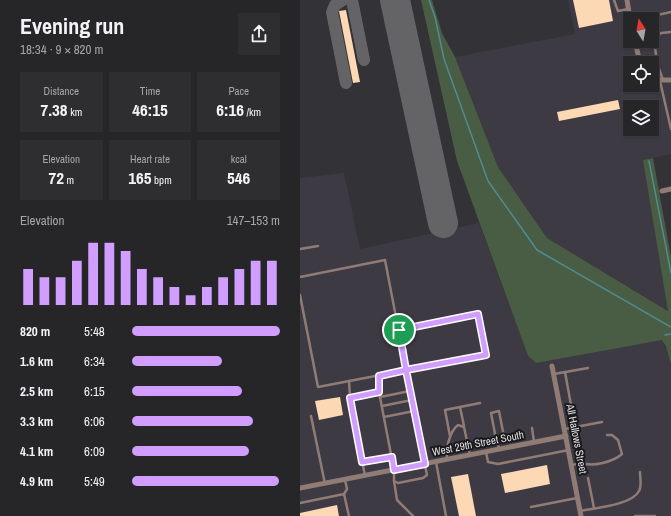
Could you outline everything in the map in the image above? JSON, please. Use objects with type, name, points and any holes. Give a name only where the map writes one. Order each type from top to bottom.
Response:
[{"type":"street","points":[[627,0],[629,12]]},
{"type":"street","points":[[659,79],[671,80]]},
{"type":"street","points":[[662,191],[671,189]]},
{"type":"street","name":"All Hallows Street","points":[[552,366],[580,514]]},
{"type":"street","name":"West 29th Street South","points":[[300,488],[566,436]]},
{"type":"lane","points":[[614,0],[618,11],[628,9]]},
{"type":"lane","points":[[659,15],[671,12]]},
{"type":"lane","points":[[659,35],[671,32]]},
{"type":"lane","points":[[655,48],[671,129]]},
{"type":"lane","points":[[300,249],[318,246]]},
{"type":"lane","points":[[300,277],[385,260],[427,475],[423,478],[398,483],[394,481]]},
{"type":"lane","points":[[300,295],[318,387],[486,355],[478,314],[399,330]]},
{"type":"lane","points":[[554,374],[588,368]]},
{"type":"lane","points":[[565,372],[575,427]]},
{"type":"lane","points":[[379,376],[379,392],[392,457],[396,500],[413,516]]},
{"type":"lane","points":[[349,381],[350,398],[365,476]]},
{"type":"lane","points":[[380,397],[410,391]]},
{"type":"lane","points":[[350,398],[379,392]]},
{"type":"lane","points":[[382,406],[412,400]]},
{"type":"lane","points":[[451,438],[445,410],[480,403]]},
{"type":"lane","points":[[460,407],[470,455]]},
{"type":"lane","points":[[497,439],[504,437],[499,411],[491,413],[499,449]]},
{"type":"lane","points":[[384,417],[414,412]]},
{"type":"lane","points":[[311,416],[325,484]]},
{"type":"lane","points":[[565,429],[602,422]]},
{"type":"lane","points":[[448,459],[446,452],[456,426],[461,424],[464,427]]},
{"type":"lane","points":[[532,428],[534,442]]},
{"type":"lane","points":[[571,465],[582,463],[588,465],[617,459],[622,454],[618,440],[612,434],[607,434]]},
{"type":"lane","points":[[577,436],[582,463]]},
{"type":"lane","points":[[486,452],[488,462],[498,464],[568,450]]},
{"type":"lane","points":[[362,462],[392,457]]},
{"type":"lane","points":[[436,462],[446,516]]},
{"type":"lane","points":[[580,514],[594,508],[619,503],[632,498],[639,491],[640,472]]},
{"type":"lane","points":[[588,478],[594,508]]},
{"type":"lane","points":[[345,480],[347,489],[344,494],[349,516]]},
{"type":"lane","points":[[300,503],[344,494]]},
{"type":"lane","points":[[531,507],[578,498]]},
{"type":"lane","points":[[635,516],[655,516]]},
{"type":"shaded area","points":[[568,0],[671,0],[671,154],[643,160],[669,311],[547,238],[498,167],[455,57],[575,34]]},
{"type":"shaded area","points":[[344,173],[360,249],[479,223],[528,356],[536,363],[662,339],[668,355],[671,370],[671,516],[300,516],[300,178]]},
{"type":"green space","points":[[421,0],[432,0],[442,33],[455,57],[498,167],[547,238],[668,311],[643,160],[653,158],[671,257],[671,365],[666,347],[662,340],[536,363],[528,356],[457,161]]},
{"type":"building","points":[[573,0],[609,0],[613,21],[579,28]]},
{"type":"building","points":[[346,10],[360,82],[353,83],[339,11]]},
{"type":"building","points":[[618,100],[620,109],[559,121],[557,112]]},
{"type":"building","points":[[340,397],[343,415],[319,420],[315,401]]},
{"type":"building","points":[[547,465],[550,484],[505,493],[501,474]]},
{"type":"building","points":[[468,474],[476,516],[459,516],[451,477]]},
{"type":"building","points":[[337,505],[339,516],[300,516],[300,513]]},
{"type":"waterway","points":[[429,0],[435,17],[444,59],[488,181],[537,250],[671,327]]},
{"type":"waterway","points":[[649,161],[671,273]]},
{"type":"waterway","points":[[665,335],[671,334]]},
{"type":"taxiway","points":[[343,0],[335,5],[332,12],[346,83]]},
{"type":"taxiway","points":[[352,0],[364,60]]},
{"type":"runway","points":[[395,0],[443,223]]},
{"type":"route","points":[[399,330],[406,370],[379,376],[379,392],[350,398],[362,462],[392,457],[394,470],[425,464],[406,370],[486,355],[478,314],[399,330]]}]
